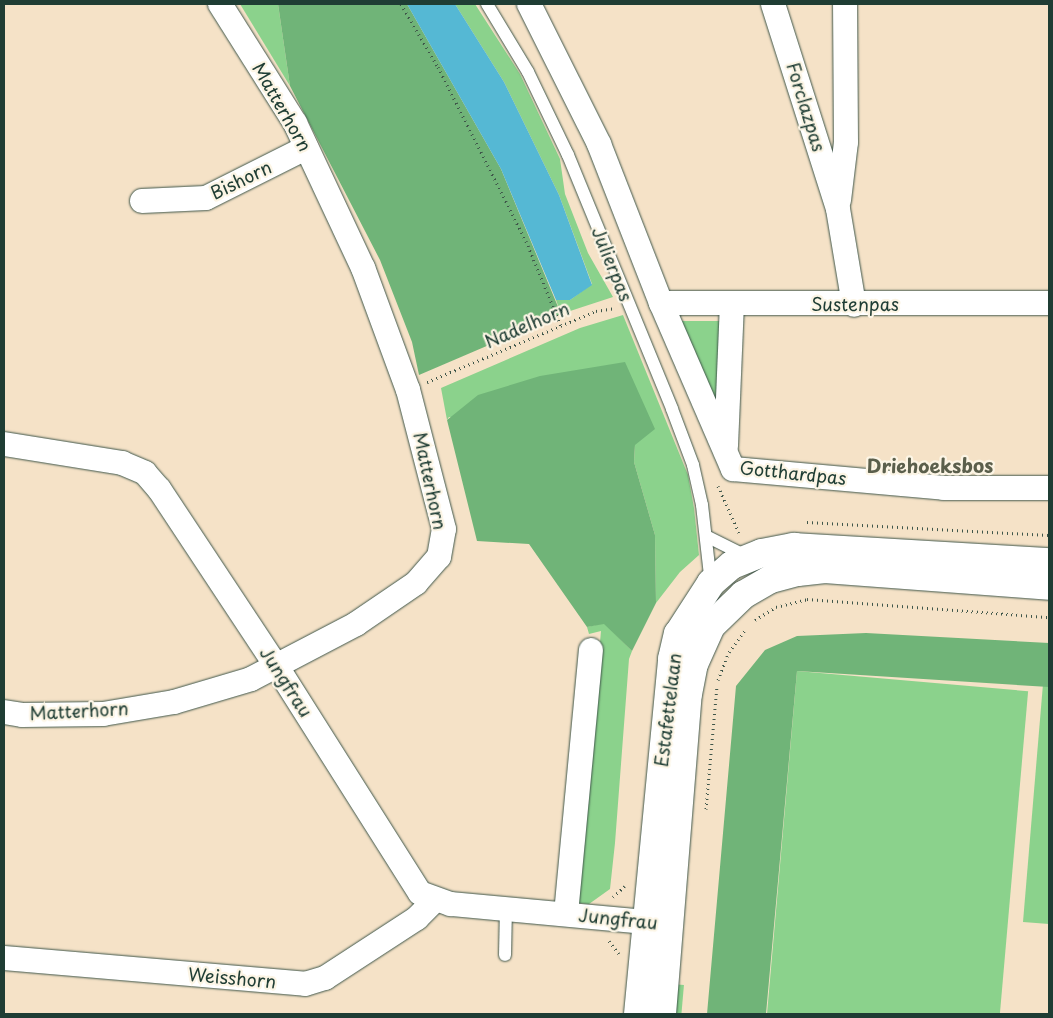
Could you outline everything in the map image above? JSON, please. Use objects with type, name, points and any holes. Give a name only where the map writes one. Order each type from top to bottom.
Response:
[{"type":"street","name":"Matterhorn","points":[[4,712],[22,715],[103,714],[174,702],[251,679],[356,624],[416,583],[439,557],[444,529],[408,390],[364,268],[295,123],[220,4]]},
{"type":"street","name":"Julierpas","points":[[529,4],[599,144],[661,303]]},
{"type":"street","name":"Forclazpas","points":[[773,4],[838,210],[854,305]]},
{"type":"street","name":"Forclazpas","points":[[838,210],[846,142],[845,4]]},
{"type":"street","name":"Bishorn","points":[[142,201],[206,198],[306,148]]},
{"type":"street","name":"Sustenpas","points":[[661,303],[854,305],[1049,303]]},
{"type":"street","name":"Gotthardpas","points":[[661,303],[733,469],[944,488],[1049,488]]},
{"type":"street","name":"Gotthardpas","points":[[725,452],[732,303]]},
{"type":"street","name":"Jungfrau","points":[[4,444],[122,463],[145,473],[159,489],[277,667],[420,892],[435,900],[506,909],[658,923]]},
{"type":"street","name":"Estafettelaan","points":[[662,1014],[658,923],[672,660],[678,634],[711,583],[732,565],[750,557],[794,547],[1049,562]]},
{"type":"street","name":"Estafettelaan","points":[[638,1014],[658,923],[688,694],[694,664],[712,626],[738,600],[771,579],[826,569],[1049,586]]},
{"type":"street","name":"Jungfrau","points":[[566,914],[590,650]]},
{"type":"street","name":"Weisshorn","points":[[4,958],[305,984],[325,978],[417,918],[435,900]]},
{"type":"lane","name":"Julierpas","points":[[487,4],[528,72],[568,156],[693,465],[706,536],[711,583],[712,626]]},
{"type":"lane","points":[[706,536],[750,557]]},
{"type":"lane","points":[[711,583],[738,600]]},
{"type":"lane","points":[[505,955],[506,909]]},
{"type":"path","points":[[401,4],[438,67],[526,241],[561,326]]},
{"type":"path","name":"Nadelhorn","points":[[408,390],[596,311],[630,306]]},
{"type":"path","points":[[705,819],[717,682],[728,652],[750,623],[776,607],[807,599],[1049,617]]},
{"type":"green space","points":[[240,4],[278,4],[290,86]]},
{"type":"green space","points":[[278,4],[407,4],[501,169],[561,314],[419,375],[412,342],[380,260],[290,86]]},
{"type":"green space","points":[[455,4],[475,4],[520,74],[560,159],[565,194],[588,253],[613,297],[561,314],[556,300],[570,300],[592,284],[559,195],[504,82]]},
{"type":"green space","points":[[623,315],[688,475],[694,508],[699,555],[680,572],[656,603],[655,535],[634,462],[635,445],[449,417],[447,420],[441,388],[580,328]]},
{"type":"green space","points":[[680,321],[720,321],[720,420]]},
{"type":"green space","points":[[625,362],[655,429],[635,445],[634,462],[655,535],[656,603],[632,651],[604,624],[587,627],[529,544],[477,541],[447,420],[478,395],[540,376]]},
{"type":"green space","points":[[604,623],[632,651],[629,659],[610,889],[589,904],[577,903],[601,631],[589,634],[587,627]]},
{"type":"green space","points":[[866,633],[1049,643],[1049,687],[797,671],[766,1014],[707,1014],[736,686],[765,650],[797,636]]},
{"type":"green space","points":[[797,671],[1028,691],[1000,1014],[767,1014]]},
{"type":"green space","points":[[1043,684],[1049,685],[1049,924],[1023,922]]},
{"type":"green space","points":[[672,984],[684,985],[681,1014],[669,1014]]},
{"type":"water","points":[[407,4],[455,4],[504,82],[559,195],[592,285],[570,300],[556,300],[501,169]]},
{"type":"district","name":"Driehoeksbos","points":[[930,466]]}]
